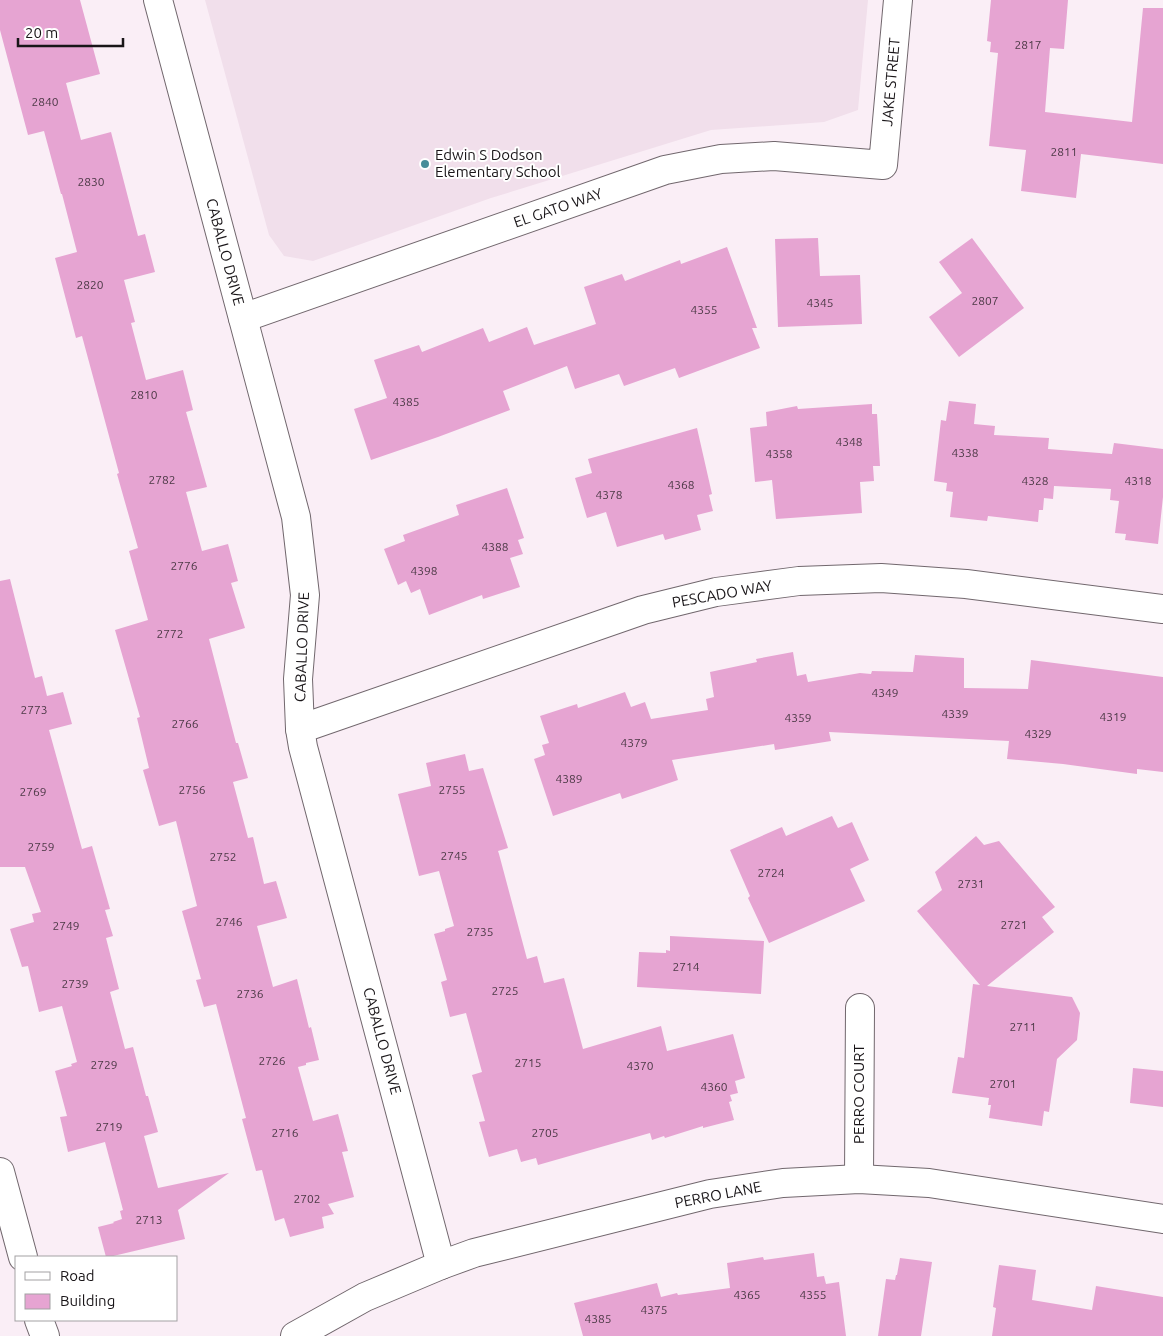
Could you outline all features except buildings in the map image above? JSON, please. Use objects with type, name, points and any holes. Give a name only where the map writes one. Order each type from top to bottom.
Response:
[{"type":"street","name":"CABALLO DRIVE","points":[[158,0],[296,517],[305,595],[298,679],[300,729],[441,1265]]},
{"type":"street","name":"JAKE STREET","points":[[883,165],[898,0]]},
{"type":"street","name":"EL GATO WAY","points":[[243,318],[665,170],[721,159],[774,156],[883,165]]},
{"type":"street","name":"PESCADO WAY","points":[[300,729],[643,610],[716,592],[799,581],[882,578],[966,584],[1163,609]]},
{"type":"street","name":"PERRO COURT","points":[[859,1180],[860,1008]]},
{"type":"street","points":[[0,1172],[23,1256]]},
{"type":"street","name":"PERRO LANE","points":[[295,1336],[365,1297],[441,1265],[474,1254],[710,1194],[783,1183],[859,1180],[929,1183],[1163,1219]]},
{"type":"street","points":[[40,1321],[45,1336]]},
{"type":"shaded area","name":"Edwin S Dodson Elementary School","points":[[205,0],[868,0],[858,110],[824,122],[711,130],[491,198],[313,261],[284,256],[269,235]]},
{"type":"place","name":"Edwin S Dodson Elementary School","points":[[425,164]]}]
